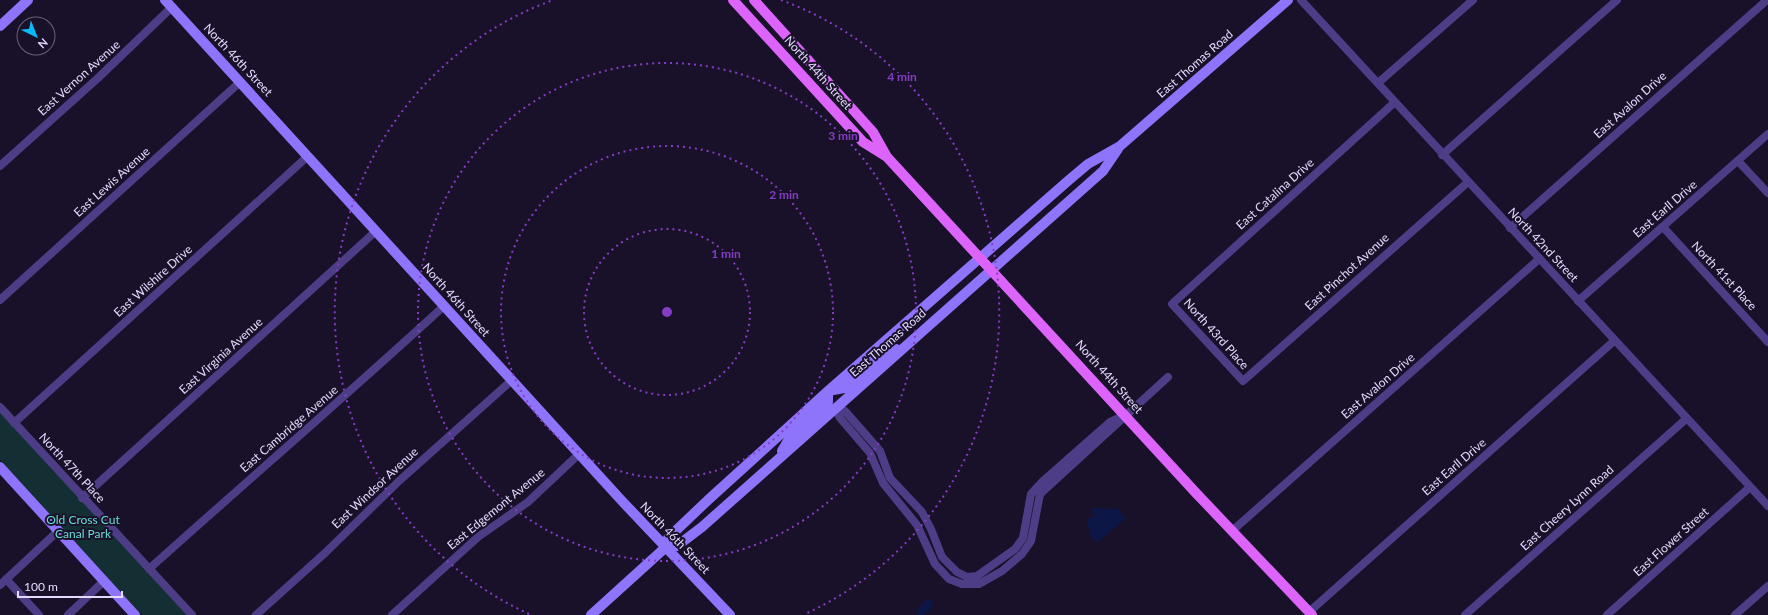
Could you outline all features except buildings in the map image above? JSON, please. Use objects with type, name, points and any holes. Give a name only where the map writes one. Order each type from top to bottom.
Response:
[{"type":"main road","points":[[0,26],[28,0]]},
{"type":"main road","name":"North 44th Street","points":[[734,0],[863,142],[887,157],[1310,614]]},
{"type":"main road","name":"North 44th Street","points":[[754,0],[874,132],[887,157]]},
{"type":"main road","name":"East Thomas Road","points":[[591,615],[666,547],[668,538],[828,391],[1088,164],[1120,146],[1288,0]]},
{"type":"main road","name":"North 46th Street","points":[[169,4],[579,454],[730,615]]},
{"type":"main road","name":"East Thomas Road","points":[[666,547],[677,546],[777,460],[1103,171],[1120,146]]},
{"type":"main road","points":[[777,460],[789,439],[828,402],[828,391],[844,388],[882,355],[906,345]]},
{"type":"main road","points":[[0,467],[136,615]]},
{"type":"street","name":"North 42nd Street","points":[[1301,0],[1442,155],[1768,506]]},
{"type":"street","points":[[1378,83],[1473,0]]},
{"type":"street","points":[[1442,155],[1617,0]]},
{"type":"street","name":"East Avalon Drive","points":[[1510,228],[1767,0]]},
{"type":"street","name":"East Vernon Avenue","points":[[0,166],[98,78],[169,4]]},
{"type":"street","name":"East Lewis Avenue","points":[[0,300],[240,82]]},
{"type":"street","name":"East Catalina Drive","points":[[1172,304],[1395,102]]},
{"type":"street","name":"East Earll Drive","points":[[1578,301],[1768,134]]},
{"type":"street","name":"East Wilshire Drive","points":[[14,423],[308,156]]},
{"type":"street","points":[[1738,161],[1768,193]]},
{"type":"street","name":"East Pinchot Avenue","points":[[1243,381],[1468,182]]},
{"type":"street","name":"North 41st Place","points":[[1663,227],[1768,342]]},
{"type":"street","name":"East Virginia Avenue","points":[[82,498],[376,232]]},
{"type":"street","name":"East Avalon Drive","points":[[1232,531],[1539,259]]},
{"type":"street","name":"North 43rd Place","points":[[1172,304],[1243,381]]},
{"type":"street","name":"East Cambridge Avenue","points":[[150,569],[235,492],[341,400],[444,306]]},
{"type":"street","name":"East Earll Drive","points":[[1310,614],[1614,341]]},
{"type":"street","points":[[835,407],[845,411],[880,450],[890,478],[922,512],[931,529],[942,557],[957,572],[967,577],[977,576],[1015,549],[1023,538],[1031,494],[1038,485],[1110,422],[1126,416],[1168,377]]},
{"type":"street","name":"East Windsor Avenue","points":[[256,615],[325,553],[399,481],[512,380]]},
{"type":"street","name":"North 47th Place","points":[[0,407],[82,498],[192,615]]},
{"type":"street","name":"East Cheery Lynn Road","points":[[1465,615],[1686,419]]},
{"type":"street","name":"East Edgemont Avenue","points":[[392,615],[478,537],[528,502],[579,454]]},
{"type":"street","name":"East Flower Street","points":[[1607,615],[1750,487]]},
{"type":"street","points":[[39,615],[3,582],[58,531]]},
{"type":"street","points":[[68,615],[104,581]]},
{"type":"street","points":[[1735,615],[1768,586]]},
{"type":"green space","name":"Old Cross Cut Canal Park","points":[[0,412],[187,615],[142,615],[0,460]]},
{"type":"shaded area","points":[[1093,508],[1118,509],[1126,518],[1097,543],[1090,535],[1091,530],[1087,528],[1088,519],[1093,517],[1093,511],[1090,510]]},
{"type":"shaded area","points":[[926,600],[931,600],[933,607],[924,615],[918,615],[917,610]]}]
